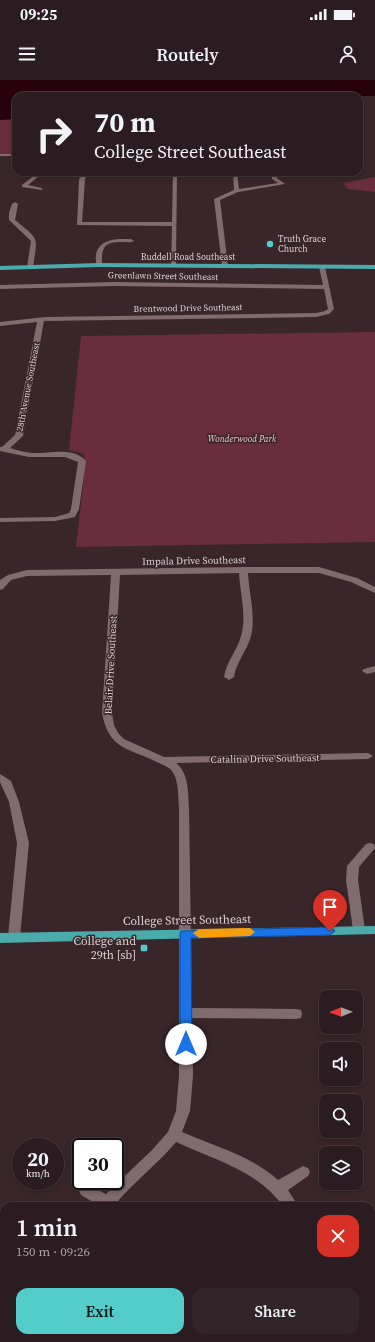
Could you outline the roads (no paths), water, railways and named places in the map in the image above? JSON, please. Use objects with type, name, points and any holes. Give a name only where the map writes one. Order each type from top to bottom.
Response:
[{"type":"main road","name":"Ruddell Road Southeast","points":[[0,268],[99,265],[375,267]]},
{"type":"main road","name":"College Street Southeast","points":[[0,938],[375,930]]},
{"type":"street","points":[[0,155],[12,155]]},
{"type":"street","points":[[37,176],[24,186],[40,189]]},
{"type":"street","points":[[84,176],[81,188],[78,224],[174,224]]},
{"type":"street","points":[[174,266],[175,176]]},
{"type":"street","points":[[235,176],[237,191]]},
{"type":"street","points":[[225,266],[220,209],[216,201],[222,196],[237,191],[282,184],[275,179],[274,176]]},
{"type":"street","points":[[15,204],[12,213],[12,220],[32,237],[34,241],[30,267]]},
{"type":"street","points":[[99,265],[100,249],[103,245],[118,241],[131,241]]},
{"type":"street","name":"Brentwood Drive Southeast","points":[[0,324],[41,320],[316,315],[326,313],[331,309],[322,267]]},
{"type":"street","name":"Greenlawn Street Southeast","points":[[0,287],[108,284],[326,287]]},
{"type":"street","name":"28th Avenue Southeast","points":[[2,449],[19,436],[41,320]]},
{"type":"street","points":[[0,520],[55,519],[72,515],[75,509],[82,461],[70,455],[25,455],[2,449]]},
{"type":"street","points":[[229,677],[229,670],[239,654],[247,633],[243,570]]},
{"type":"street","name":"Impala Drive Southeast","points":[[0,587],[3,581],[27,573],[319,570],[354,580],[375,590]]},
{"type":"street","name":"Belair Drive Southeast","points":[[116,572],[107,713],[108,723],[111,731],[119,742],[136,751],[161,760],[176,769],[182,786],[184,808],[186,1076],[183,1111],[174,1135]]},
{"type":"street","name":"Catalina Drive Southeast","points":[[161,760],[368,756]]},
{"type":"street","points":[[0,777],[6,781],[14,802],[23,843],[14,937]]},
{"type":"street","points":[[359,930],[352,880],[353,866],[370,847]]},
{"type":"street","points":[[186,1013],[296,1014]]},
{"type":"street","points":[[108,1202],[157,1154],[174,1135],[250,1169],[278,1188],[288,1202]]},
{"type":"street","points":[[278,1188],[303,1172]]},
{"type":"street","points":[[86,1190],[103,1202]]},
{"type":"place","name":"Truth Grace Church","points":[[270,244]]},
{"type":"place","name":"College and 29th [sb]","points":[[144,948]]},
{"type":"park label","name":"Wonderwood Park","points":[[242,439]]}]
